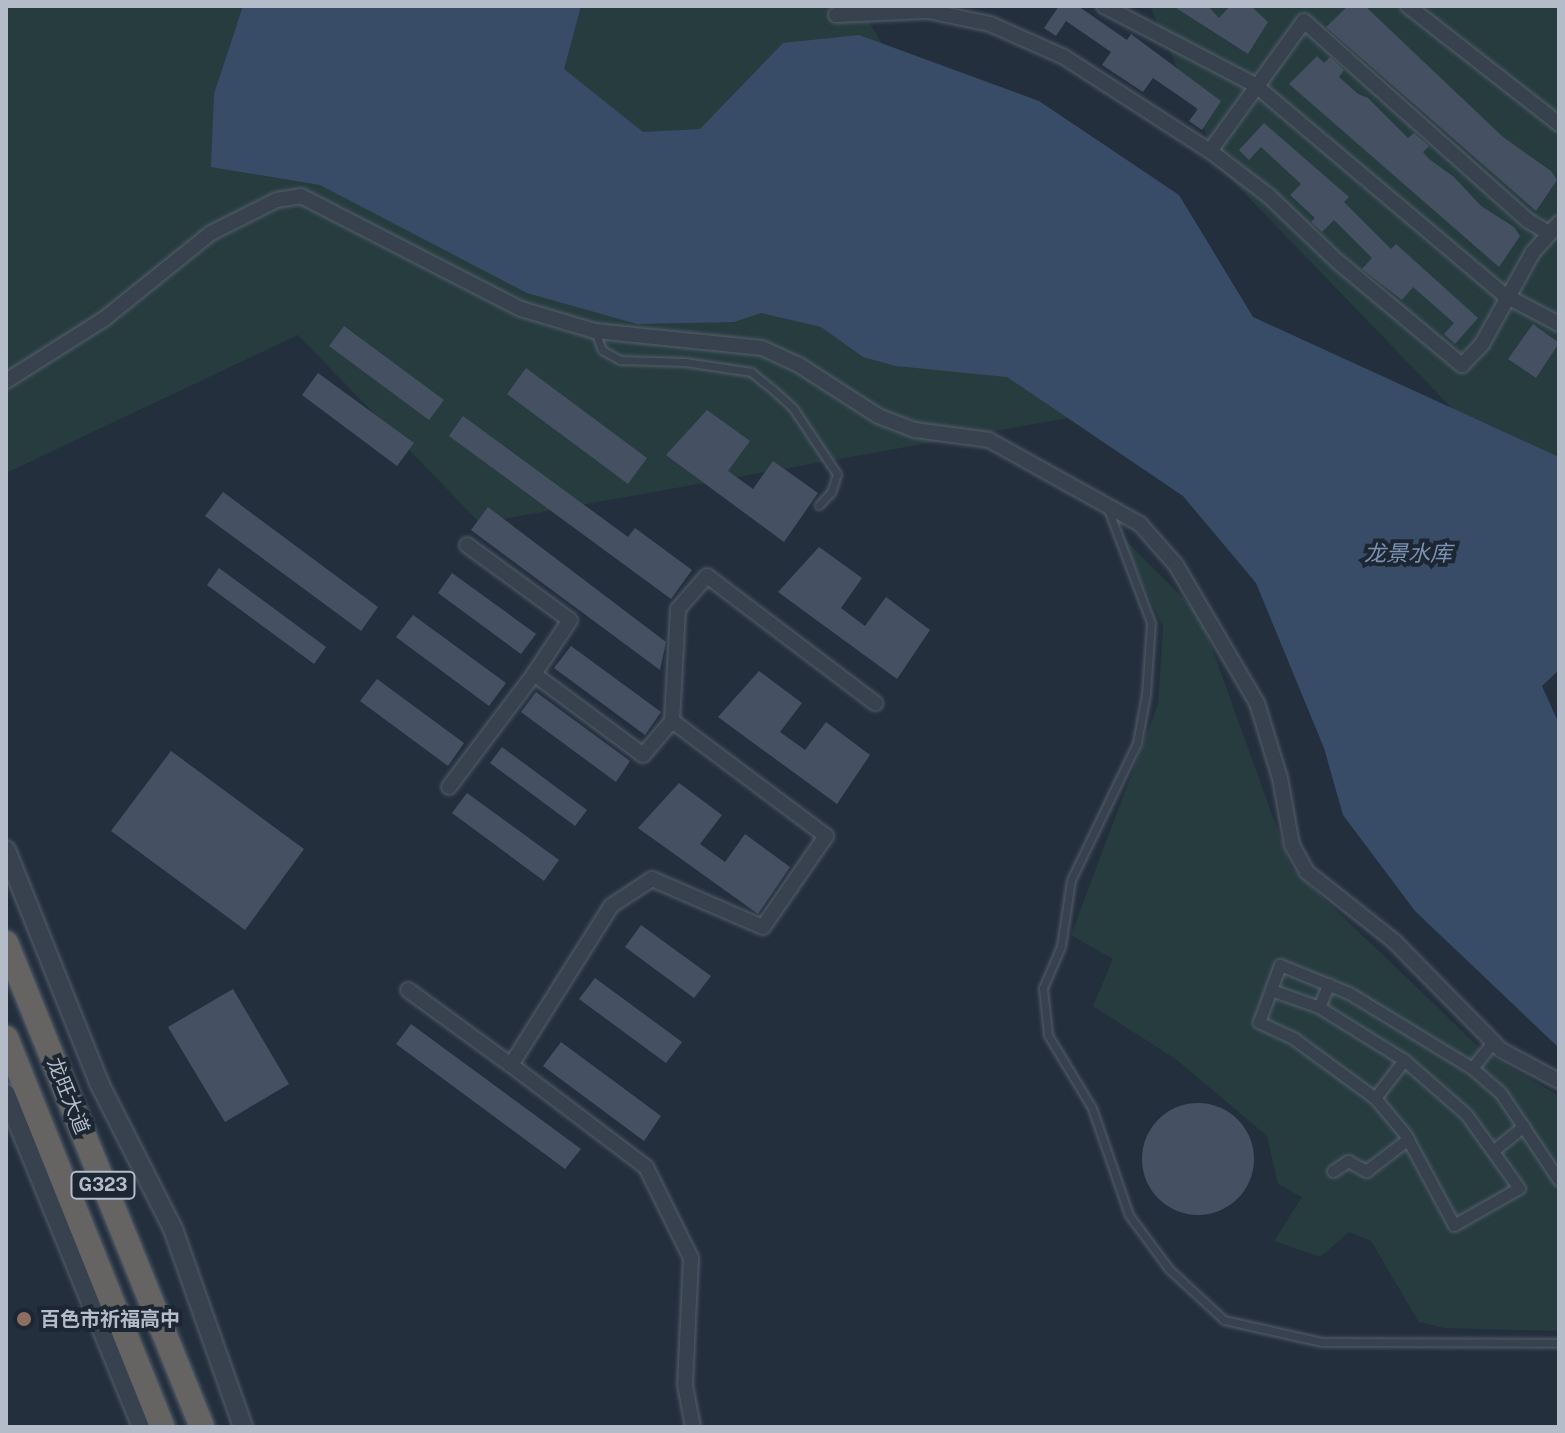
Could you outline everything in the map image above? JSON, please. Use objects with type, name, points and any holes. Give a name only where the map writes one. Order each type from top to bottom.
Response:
[{"type":"highway","name":"龙旺大道","points":[[6,943],[202,1427]]},
{"type":"highway","name":"龙旺大道","points":[[6,1038],[162,1427]]},
{"type":"street","points":[[1104,6],[1255,85],[1506,296],[1559,324]]},
{"type":"street","points":[[1408,6],[1559,124]]},
{"type":"street","points":[[836,15],[928,11],[990,24],[1064,57],[1210,151],[1462,365],[1482,344],[1506,296],[1554,228],[1527,220],[1304,21],[1210,151]]},
{"type":"street","points":[[6,381],[104,319],[211,233],[277,200],[301,196],[521,309],[595,331],[762,348],[799,365],[878,416],[915,430],[989,440],[1104,501],[1140,524],[1176,565],[1220,632],[1257,703],[1280,778],[1292,845],[1307,872],[1394,941],[1493,1042],[1559,1081]]},
{"type":"street","points":[[449,787],[534,674],[570,620],[467,545]]},
{"type":"street","points":[[534,674],[643,755],[672,721],[678,609],[707,576],[875,703]]},
{"type":"street","points":[[511,1065],[611,906],[652,879],[763,927],[826,836],[672,721]]},
{"type":"street","points":[[6,850],[99,1083],[173,1229],[243,1427]]},
{"type":"street","points":[[1271,990],[1319,1007],[1404,1060],[1466,1114],[1519,1188],[1454,1225],[1408,1139],[1375,1098],[1293,1038],[1259,1022],[1280,965],[1329,984],[1414,1028],[1472,1068],[1524,1126],[1559,1180]]},
{"type":"street","points":[[1319,1007],[1329,984]]},
{"type":"street","points":[[408,990],[646,1167],[691,1258],[685,1385],[693,1427]]},
{"type":"street","points":[[1472,1068],[1493,1042]]},
{"type":"street","points":[[1375,1098],[1404,1060]]},
{"type":"street","points":[[6,1094],[142,1427]]},
{"type":"street","points":[[1494,1150],[1524,1126]]},
{"type":"street","points":[[1333,1171],[1348,1161],[1366,1171],[1408,1139]]},
{"type":"lane","points":[[595,331],[602,350],[620,360],[685,362],[751,372],[793,408],[837,474],[831,492],[819,505]]},
{"type":"lane","points":[[1104,501],[1151,623],[1146,694],[1137,743],[1071,880],[1061,946],[1043,988],[1048,1035],[1092,1108],[1129,1215],[1169,1269],[1224,1320],[1322,1342],[1559,1343]]},
{"type":"green space","points":[[6,6],[860,6],[1096,413],[480,523],[298,335],[6,473]]},
{"type":"green space","points":[[1150,6],[1559,6],[1559,519],[1222,170]]},
{"type":"green space","points":[[1121,536],[1200,615],[1291,867],[1483,1051],[1559,1096],[1559,1331],[1445,1328],[1419,1322],[1371,1241],[1349,1232],[1320,1257],[1274,1241],[1302,1197],[1278,1184],[1267,1136],[1177,1060],[1093,1006],[1113,959],[1071,935],[1158,704],[1163,627]]},
{"type":"water","name":"龙景水库","points":[[243,6],[581,6],[564,69],[643,132],[700,129],[783,43],[859,35],[1039,101],[1179,195],[1253,317],[1559,457],[1559,670],[1542,686],[1559,724],[1559,1048],[1415,911],[1343,815],[1324,748],[1256,583],[1183,496],[1007,377],[896,366],[863,357],[821,327],[761,313],[734,322],[637,324],[527,293],[320,185],[211,167],[214,94]]},
{"type":"building","points":[[1059,6],[1078,6],[1127,40],[1131,34],[1221,101],[1202,130],[1189,121],[1198,109],[1153,78],[1143,92],[1102,65],[1111,52],[1066,21],[1056,36],[1044,28]]},
{"type":"building","points":[[1173,6],[1208,6],[1219,18],[1230,6],[1251,6],[1268,22],[1248,54]]},
{"type":"building","points":[[1348,6],[1365,6],[1503,137],[1551,171],[1557,180],[1536,211],[1326,27]]},
{"type":"building","points":[[1317,56],[1324,63],[1330,57],[1344,70],[1339,77],[1358,94],[1368,98],[1408,138],[1414,133],[1429,146],[1423,152],[1429,159],[1454,177],[1481,206],[1514,227],[1520,236],[1499,267],[1289,84]]},
{"type":"building","points":[[1264,123],[1349,197],[1344,202],[1391,249],[1396,244],[1478,318],[1455,344],[1444,334],[1454,323],[1413,287],[1402,300],[1362,269],[1372,258],[1334,220],[1322,232],[1311,222],[1315,218],[1290,195],[1301,184],[1261,147],[1249,160],[1239,150]]},
{"type":"building","points":[[1533,324],[1559,343],[1536,378],[1508,359]]},
{"type":"building","points":[[344,326],[444,400],[429,420],[329,346]]},
{"type":"building","points":[[526,368],[647,458],[628,484],[507,394]]},
{"type":"building","points":[[318,373],[414,443],[397,466],[302,395]]},
{"type":"building","points":[[707,410],[750,441],[728,471],[753,489],[773,461],[818,493],[784,542],[666,455]]},
{"type":"building","points":[[463,416],[628,537],[635,528],[692,570],[671,599],[449,436]]},
{"type":"building","points":[[223,492],[378,607],[361,631],[205,516]]},
{"type":"building","points":[[488,507],[666,642],[660,670],[471,530]]},
{"type":"building","points":[[819,547],[862,578],[841,608],[865,626],[886,597],[930,630],[897,679],[778,592]]},
{"type":"building","points":[[219,568],[326,647],[314,664],[207,585]]},
{"type":"building","points":[[452,573],[536,634],[521,654],[438,593]]},
{"type":"building","points":[[413,615],[506,683],[489,706],[396,637]]},
{"type":"building","points":[[571,646],[661,712],[645,735],[554,668]]},
{"type":"building","points":[[759,671],[802,703],[780,732],[805,750],[826,722],[870,755],[837,804],[718,717]]},
{"type":"building","points":[[377,679],[464,743],[448,766],[360,701]]},
{"type":"building","points":[[536,692],[630,761],[616,782],[521,712]]},
{"type":"building","points":[[502,747],[587,810],[575,826],[490,763]]},
{"type":"building","points":[[171,751],[304,849],[245,930],[111,831]]},
{"type":"building","points":[[679,783],[722,815],[700,844],[725,862],[745,834],[790,867],[758,914],[638,828]]},
{"type":"building","points":[[467,793],[559,860],[544,881],[452,813]]},
{"type":"building","points":[[641,925],[711,976],[694,998],[625,947]]},
{"type":"building","points":[[595,978],[682,1042],[666,1063],[579,999]]},
{"type":"building","points":[[233,989],[289,1084],[225,1122],[168,1027]]},
{"type":"building","points":[[411,1024],[581,1149],[565,1169],[396,1044]]},
{"type":"building","points":[[561,1042],[661,1116],[644,1141],[543,1066]]},
{"type":"building","points":[[1198,1103],[1220,1107],[1238,1119],[1250,1137],[1254,1159],[1250,1181],[1238,1199],[1220,1211],[1198,1215],[1176,1211],[1158,1199],[1146,1181],[1142,1159],[1146,1137],[1158,1119],[1176,1107]]},
{"type":"place","name":"百色市祈福高中","points":[[24,1319]]}]
